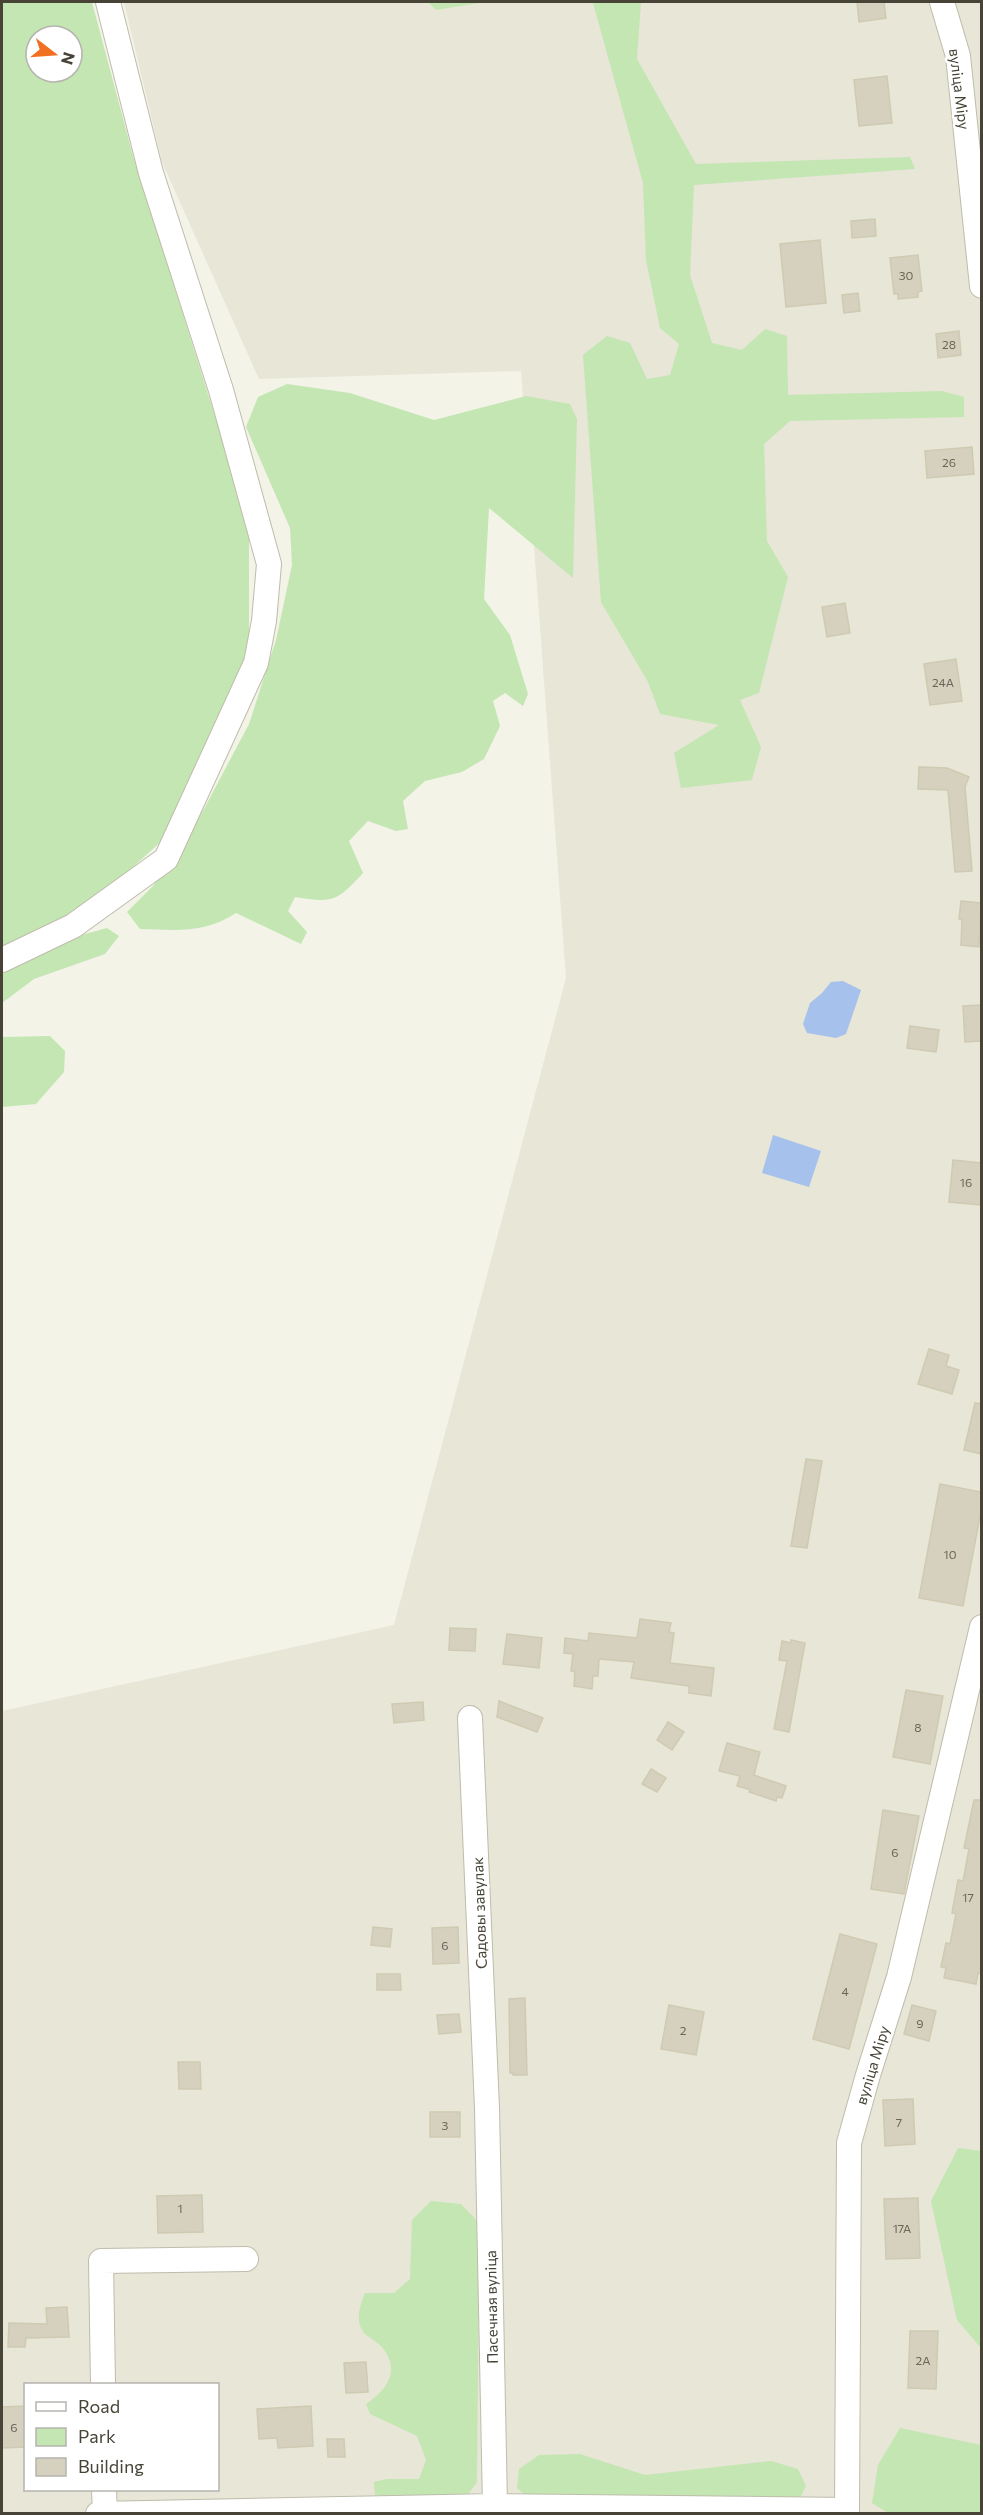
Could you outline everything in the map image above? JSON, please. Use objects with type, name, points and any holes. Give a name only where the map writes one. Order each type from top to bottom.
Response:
[{"type":"street","points":[[2,960],[73,926],[166,859],[256,663],[264,621],[269,564],[221,390],[151,173],[108,2]]},
{"type":"street","name":"вуліца Міру","points":[[942,2],[958,56],[981,286]]},
{"type":"street","name":"вуліца Міру","points":[[847,2512],[849,2143],[904,1956],[981,1627]]},
{"type":"street","name":"Садовы завулак","points":[[470,1718],[487,2108]]},
{"type":"street","name":"Пасечная вуліца","points":[[487,2108],[495,2506]]},
{"type":"street","points":[[103,2383],[101,2261],[246,2259]]},
{"type":"street","points":[[104,2491],[105,2513]]},
{"type":"street","points":[[98,2514],[495,2506],[847,2512]]},
{"type":"shaded area","points":[[124,2],[981,2],[981,2513],[2,2513],[2,1711],[394,1625],[566,978],[521,371],[259,379],[162,162]]},
{"type":"green space","points":[[2,2],[92,2],[133,156],[249,524],[249,649],[165,838],[80,915],[2,948]]},
{"type":"green space","points":[[428,2],[485,2],[436,10]]},
{"type":"green space","points":[[588,2],[641,2],[637,59],[696,164],[910,157],[915,169],[694,185],[690,275],[712,343],[742,350],[765,329],[787,336],[788,395],[942,391],[964,397],[964,417],[790,421],[764,444],[767,541],[788,577],[759,693],[740,700],[761,747],[752,780],[681,788],[674,753],[719,725],[660,714],[648,682],[601,602],[583,355],[607,336],[630,343],[647,379],[670,375],[679,344],[660,328],[646,260],[643,183],[593,3]]},
{"type":"green space","points":[[287,384],[350,393],[434,420],[526,396],[570,404],[577,419],[573,578],[489,508],[484,599],[510,635],[528,694],[523,706],[505,693],[493,701],[500,726],[484,759],[462,772],[425,781],[403,801],[408,829],[396,831],[368,821],[349,841],[363,873],[346,890],[327,900],[295,897],[288,911],[307,932],[301,944],[236,913],[201,928],[140,929],[127,912],[153,886],[204,809],[249,724],[276,640],[292,565],[290,528],[246,427],[258,397]]},
{"type":"green space","points":[[107,928],[119,936],[105,954],[34,979],[2,1003],[2,972],[63,940]]},
{"type":"green space","points":[[50,1036],[65,1051],[64,1072],[36,1104],[2,1107],[2,1037]]},
{"type":"green space","points":[[958,2148],[981,2151],[981,2348],[957,2320],[931,2201]]},
{"type":"green space","points":[[431,2201],[461,2204],[481,2225],[477,2482],[464,2500],[407,2499],[375,2495],[374,2482],[387,2479],[419,2479],[426,2460],[417,2436],[370,2414],[366,2404],[381,2392],[390,2378],[391,2370],[387,2354],[362,2330],[359,2311],[365,2293],[394,2293],[410,2279],[412,2220]]},
{"type":"green space","points":[[900,2428],[981,2445],[981,2513],[888,2513],[872,2503],[878,2465]]},
{"type":"green space","points":[[580,2454],[645,2475],[771,2461],[798,2469],[806,2486],[798,2502],[530,2499],[517,2488],[519,2469],[539,2455]]},
{"type":"water","points":[[843,981],[861,990],[846,1034],[836,1038],[807,1033],[803,1024],[810,1003],[831,982]]},
{"type":"water","points":[[773,1135],[821,1151],[809,1187],[762,1173]]},
{"type":"building","points":[[857,2],[884,2],[886,18],[859,22]]},
{"type":"building","points":[[887,76],[892,123],[859,126],[854,80]]},
{"type":"building","points":[[875,219],[876,236],[852,238],[851,221]]},
{"type":"building","points":[[820,240],[826,303],[786,307],[780,244]]},
{"type":"building","points":[[918,255],[922,291],[918,292],[918,297],[898,299],[898,294],[894,294],[890,258]]},
{"type":"building","points":[[858,293],[860,311],[844,313],[842,295]]},
{"type":"building","points":[[959,331],[961,355],[938,358],[936,334]]},
{"type":"building","points":[[972,447],[974,474],[927,478],[925,451]]},
{"type":"building","points":[[845,603],[850,633],[827,637],[822,607]]},
{"type":"building","points":[[956,659],[962,701],[930,705],[924,664]]},
{"type":"building","points":[[919,767],[947,768],[969,777],[965,787],[972,871],[955,872],[948,790],[918,789]]},
{"type":"building","points":[[961,901],[981,903],[979,947],[961,945],[962,919],[959,919]]},
{"type":"building","points":[[981,1005],[981,1041],[965,1042],[963,1006]]},
{"type":"building","points":[[910,1026],[939,1030],[936,1052],[907,1048]]},
{"type":"building","points":[[953,1160],[981,1163],[981,1205],[949,1202]]},
{"type":"building","points":[[929,1349],[949,1355],[946,1366],[959,1370],[952,1394],[918,1384]]},
{"type":"building","points":[[975,1403],[981,1404],[981,1454],[964,1450]]},
{"type":"building","points":[[806,1459],[822,1461],[807,1548],[791,1546]]},
{"type":"building","points":[[940,1484],[981,1492],[981,1511],[963,1606],[919,1598]]},
{"type":"building","points":[[640,1619],[671,1623],[669,1632],[674,1633],[670,1663],[714,1668],[711,1696],[689,1693],[689,1686],[631,1678],[634,1662],[599,1659],[598,1676],[593,1676],[592,1689],[574,1686],[575,1672],[571,1671],[573,1654],[564,1653],[565,1638],[588,1641],[589,1633],[637,1638]]},
{"type":"building","points":[[450,1628],[476,1629],[475,1651],[449,1650]]},
{"type":"building","points":[[507,1634],[542,1638],[539,1668],[503,1664]]},
{"type":"building","points":[[791,1640],[805,1643],[789,1732],[774,1729],[787,1661],[779,1660],[782,1641],[791,1643]]},
{"type":"building","points":[[906,1690],[943,1696],[930,1764],[893,1757]]},
{"type":"building","points":[[499,1701],[543,1718],[537,1732],[497,1717]]},
{"type":"building","points":[[423,1702],[424,1720],[394,1723],[392,1704]]},
{"type":"building","points":[[668,1722],[684,1732],[672,1750],[657,1740]]},
{"type":"building","points":[[727,1743],[760,1752],[754,1775],[786,1786],[782,1798],[777,1797],[776,1801],[749,1792],[751,1790],[737,1786],[740,1776],[719,1771]]},
{"type":"building","points":[[651,1769],[666,1778],[657,1792],[642,1784]]},
{"type":"building","points":[[974,1800],[981,1800],[981,1973],[978,1973],[976,1984],[944,1978],[946,1968],[941,1967],[946,1943],[950,1944],[956,1914],[952,1913],[958,1880],[963,1881],[969,1849],[964,1848]]},
{"type":"building","points":[[883,1810],[919,1816],[904,1894],[871,1889]]},
{"type":"building","points":[[373,1927],[392,1929],[390,1947],[371,1945]]},
{"type":"building","points":[[458,1927],[459,1963],[433,1964],[432,1928]]},
{"type":"building","points":[[840,1934],[877,1944],[849,2049],[813,2039]]},
{"type":"building","points":[[377,1974],[400,1974],[401,1990],[377,1990]]},
{"type":"building","points":[[525,1998],[527,2075],[513,2075],[510,2073],[509,1999]]},
{"type":"building","points":[[669,2005],[704,2012],[696,2055],[661,2049]]},
{"type":"building","points":[[912,2005],[936,2011],[929,2041],[904,2034]]},
{"type":"building","points":[[459,2014],[461,2032],[439,2034],[437,2015]]},
{"type":"building","points":[[178,2062],[200,2062],[201,2089],[179,2089]]},
{"type":"building","points":[[913,2099],[915,2144],[885,2146],[883,2100]]},
{"type":"building","points":[[430,2112],[460,2112],[460,2137],[430,2137]]},
{"type":"building","points":[[202,2195],[203,2232],[158,2233],[157,2196]]},
{"type":"building","points":[[918,2198],[920,2258],[886,2259],[884,2199]]},
{"type":"building","points":[[67,2307],[69,2337],[26,2338],[25,2347],[8,2347],[9,2323],[47,2324],[46,2308]]},
{"type":"building","points":[[910,2331],[938,2331],[936,2389],[908,2388]]},
{"type":"building","points":[[366,2362],[368,2392],[346,2393],[344,2363]]},
{"type":"building","points":[[24,2406],[24,2447],[2,2448],[2,2407]]},
{"type":"building","points":[[311,2406],[313,2446],[278,2448],[277,2438],[259,2439],[257,2409]]},
{"type":"building","points":[[327,2439],[344,2439],[345,2457],[328,2457]]}]
